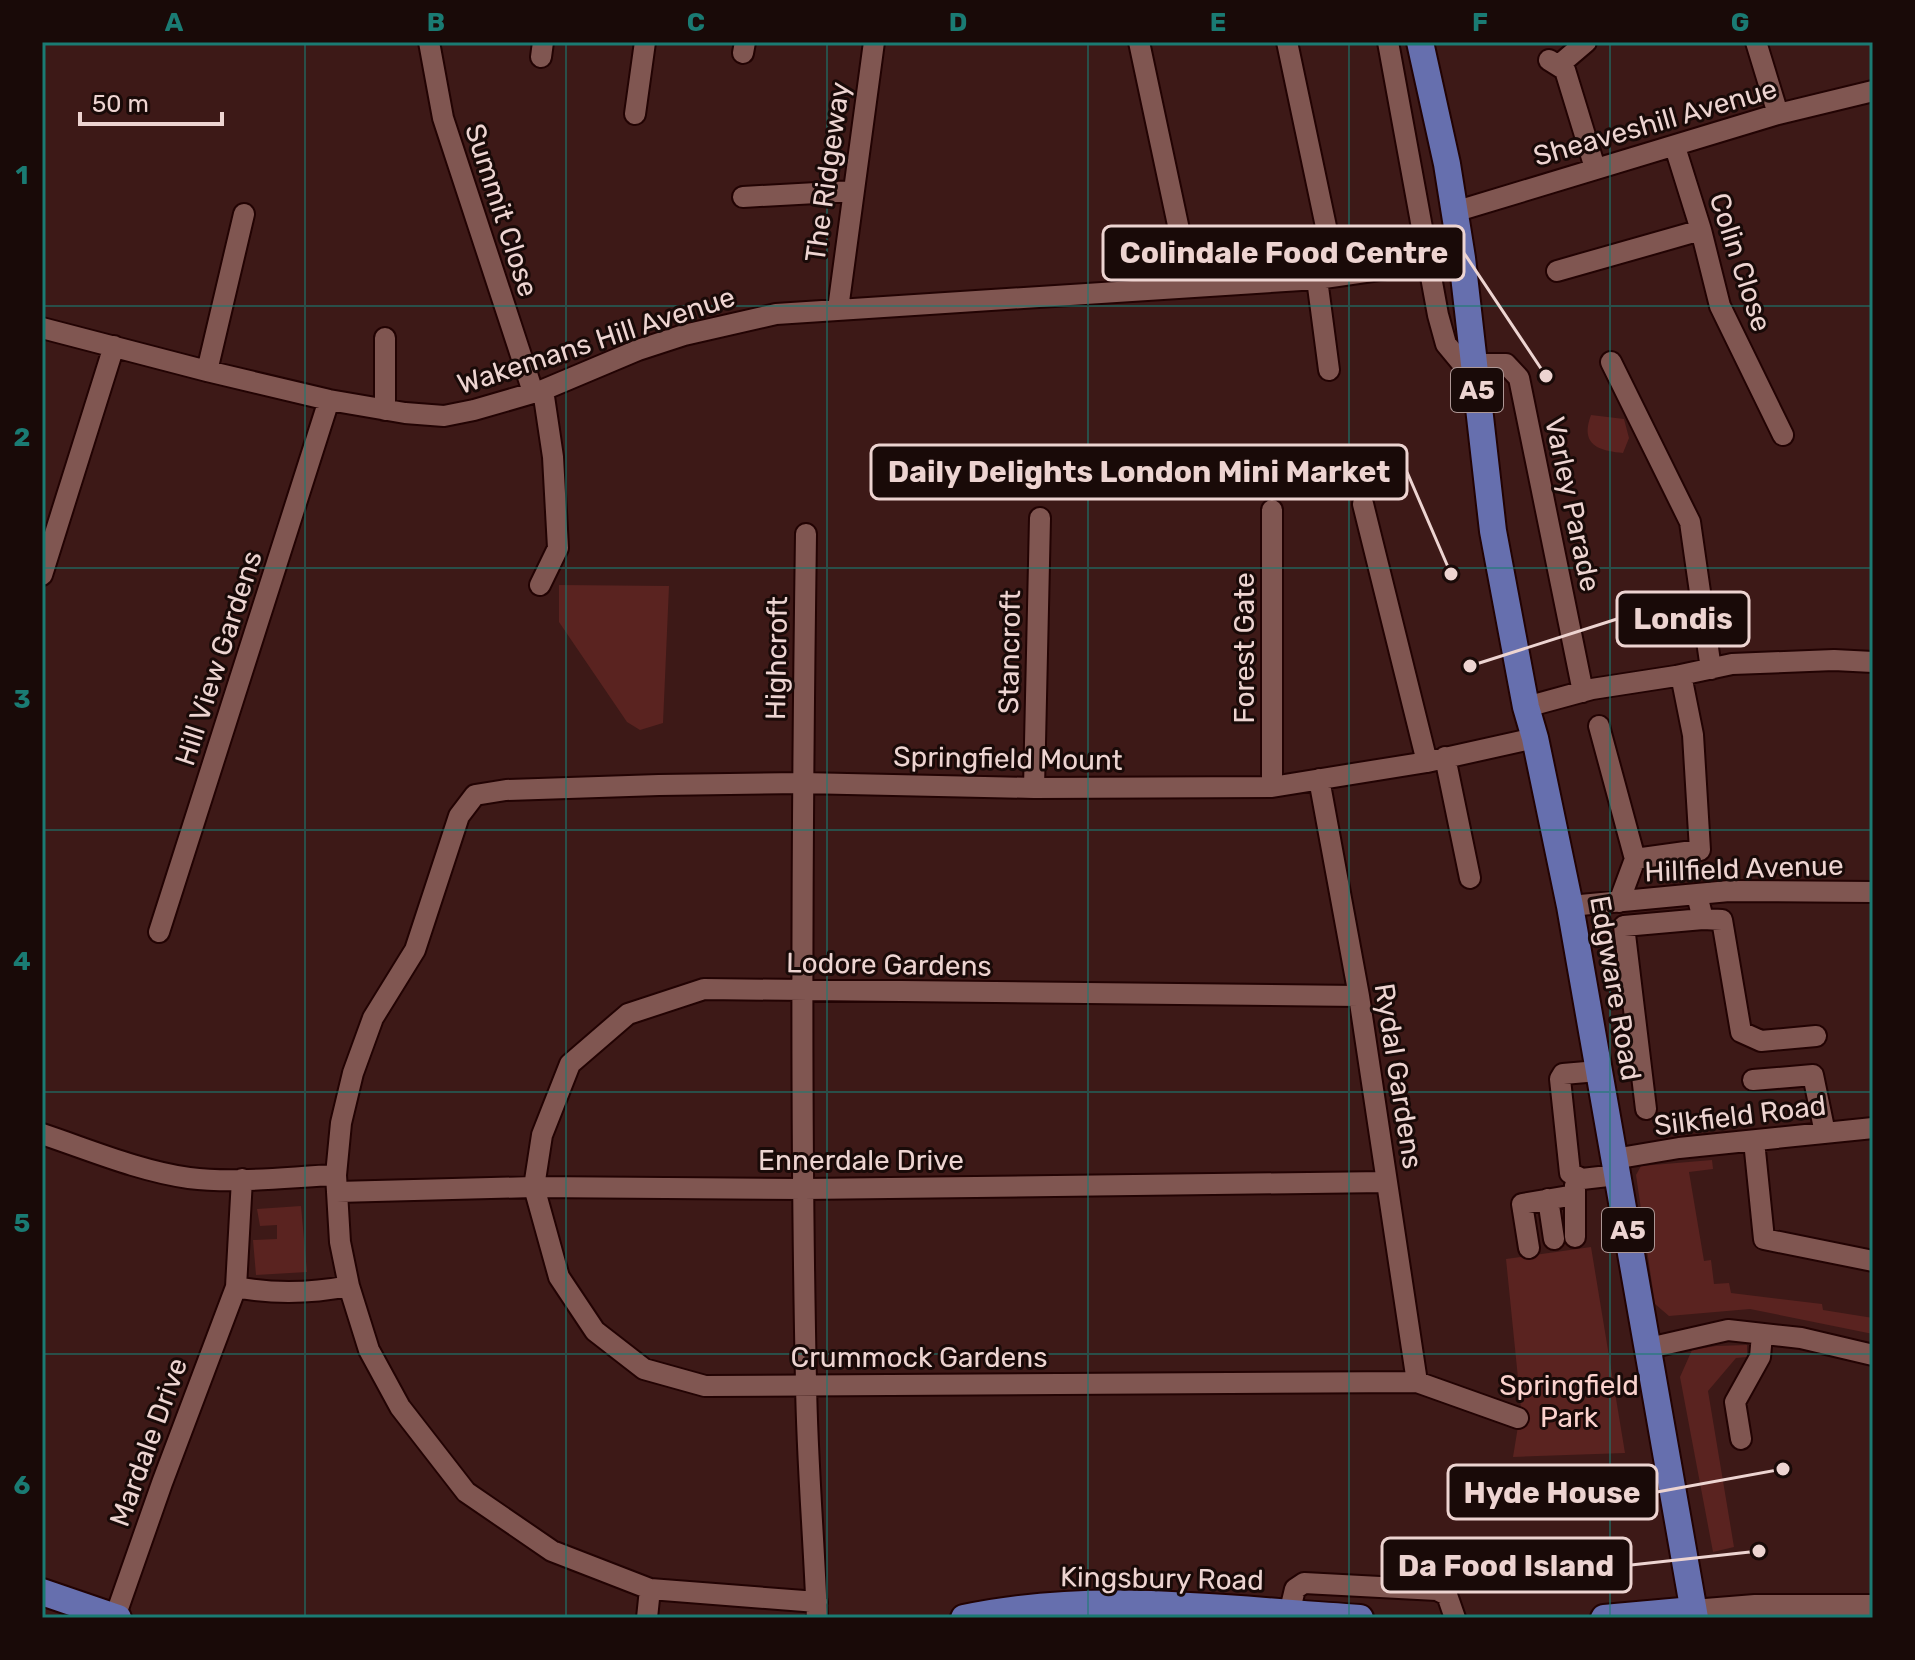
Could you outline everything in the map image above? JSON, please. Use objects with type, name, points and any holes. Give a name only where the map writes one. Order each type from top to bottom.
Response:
[{"type":"main road","name":"Edgware Road","points":[[1420,42],[1447,164],[1462,258],[1493,531],[1526,707],[1570,906],[1694,1614]]},
{"type":"main road","points":[[42,1592],[116,1617]]},
{"type":"main road","name":"Kingsbury Road","points":[[964,1618],[995,1611],[1099,1603],[1225,1614],[1360,1618]]},
{"type":"main road","points":[[1604,1618],[1694,1614]]},
{"type":"street","name":"Summit Close","points":[[429,42],[443,118],[538,391],[553,457],[558,548],[540,585]]},
{"type":"street","points":[[635,114],[645,42]]},
{"type":"street","name":"The Ridgeway","points":[[838,309],[874,42]]},
{"type":"street","points":[[1139,42],[1191,286]]},
{"type":"street","points":[[1287,42],[1327,276],[1329,370]]},
{"type":"street","points":[[1388,42],[1438,315],[1446,344],[1474,371]]},
{"type":"street","points":[[1586,42],[1554,62],[1565,70],[1595,168]]},
{"type":"street","points":[[1756,42],[1778,114]]},
{"type":"street","name":"Sheaveshill Avenue","points":[[1454,212],[1778,114],[1873,91]]},
{"type":"street","name":"Colin Close","points":[[1675,147],[1701,230],[1720,306],[1783,435]]},
{"type":"street","points":[[743,197],[853,191]]},
{"type":"street","points":[[207,371],[244,214]]},
{"type":"street","points":[[1557,271],[1701,230]]},
{"type":"street","name":"Wakemans Hill Avenue","points":[[42,328],[329,400],[444,416],[538,391],[638,350],[684,335],[776,314],[1327,276],[1462,258]]},
{"type":"street","points":[[385,338],[385,410]]},
{"type":"street","points":[[42,575],[114,346]]},
{"type":"street","points":[[1611,362],[1690,522],[1711,669]]},
{"type":"street","name":"Varley Parade","points":[[1474,371],[1506,364],[1519,378],[1583,692]]},
{"type":"street","name":"Hill View Gardens","points":[[159,932],[329,400]]},
{"type":"street","points":[[1363,504],[1470,878]]},
{"type":"street","name":"Forest Gate","points":[[1272,510],[1272,787]]},
{"type":"street","name":"Stancroft","points":[[1034,788],[1040,518]]},
{"type":"street","name":"Highcroft","points":[[806,534],[802,783],[806,1385],[817,1610]]},
{"type":"street","points":[[1526,707],[1583,692],[1732,664],[1834,660],[1873,662]]},
{"type":"street","points":[[1635,859],[1700,850],[1693,735],[1681,675]]},
{"type":"street","points":[[1599,726],[1635,859],[1619,902]]},
{"type":"street","name":"Springfield Mount","points":[[336,1184],[341,1123],[363,1045],[373,1018],[415,950],[459,816],[475,795],[533,789],[802,783],[1034,788],[1272,787],[1436,759],[1535,738]]},
{"type":"street","name":"Rydal Gardens","points":[[1319,779],[1359,996],[1417,1382]]},
{"type":"street","name":"Hillfield Avenue","points":[[1570,906],[1729,891],[1873,892]]},
{"type":"street","points":[[1697,895],[1703,919]]},
{"type":"street","points":[[1646,1109],[1624,926],[1722,920],[1741,1032],[1761,1041],[1816,1036]]},
{"type":"street","name":"Lodore Gardens","points":[[534,1187],[542,1135],[570,1064],[628,1014],[704,989],[1359,996]]},
{"type":"street","points":[[1575,1237],[1575,1186],[1570,1173],[1560,1079],[1563,1074],[1598,1071]]},
{"type":"street","points":[[1753,1080],[1813,1075],[1825,1133]]},
{"type":"street","name":"Silkfield Road","points":[[1548,1199],[1575,1186],[1582,1179],[1616,1167],[1754,1141],[1873,1128]]},
{"type":"street","name":"Ennerdale Drive","points":[[42,1134],[147,1168],[190,1178],[336,1184],[804,1189],[1386,1182]]},
{"type":"street","points":[[1754,1141],[1764,1239],[1873,1261]]},
{"type":"street","name":"Mardale Drive","points":[[116,1617],[162,1483],[236,1287],[242,1179]]},
{"type":"street","points":[[336,1184],[340,1242],[349,1286],[369,1350],[400,1407],[466,1492],[552,1551],[650,1589],[817,1610]]},
{"type":"street","name":"Crummock Gardens","points":[[534,1187],[559,1277],[595,1331],[644,1369],[705,1386],[1417,1382],[1518,1418]]},
{"type":"street","points":[[1529,1248],[1522,1204],[1548,1199],[1554,1239]]},
{"type":"street","points":[[236,1287],[255,1291],[326,1291],[349,1286]]},
{"type":"street","points":[[1649,1348],[1728,1330],[1801,1338],[1873,1355]]},
{"type":"street","points":[[1741,1439],[1735,1402],[1760,1357],[1762,1335]]},
{"type":"street","points":[[1289,1614],[1295,1589],[1304,1583],[1437,1590],[1447,1595],[1455,1618]]},
{"type":"street","points":[[647,1618],[650,1589]]},
{"type":"street","points":[[1694,1614],[1755,1605],[1873,1605]]},
{"type":"green space","points":[[1591,415],[1624,419],[1629,438],[1623,453],[1593,444],[1588,433]]},
{"type":"green space","points":[[559,585],[669,586],[663,723],[640,730],[627,722],[559,622]]},
{"type":"green space","points":[[1712,1160],[1713,1169],[1689,1172],[1704,1261],[1711,1260],[1714,1284],[1729,1283],[1731,1293],[1822,1304],[1823,1310],[1873,1318],[1873,1334],[1750,1309],[1669,1316],[1655,1304],[1636,1175],[1641,1166]]},
{"type":"green space","points":[[301,1206],[307,1272],[256,1275],[253,1240],[277,1239],[277,1225],[260,1226],[257,1209]]},
{"type":"green space","name":"Springfield Park","points":[[1591,1247],[1625,1453],[1513,1457],[1521,1408],[1506,1259]]},
{"type":"green space","points":[[1747,1345],[1747,1357],[1736,1358],[1708,1391],[1734,1547],[1713,1552],[1680,1377],[1692,1350]]},
{"type":"place","name":"Colindale Food Centre","points":[[1546,376]]},
{"type":"place","name":"Daily Delights London Mini Market","points":[[1451,574]]},
{"type":"place","name":"Londis","points":[[1470,666]]},
{"type":"place","name":"Hyde House","points":[[1783,1469]]},
{"type":"place","name":"Da Food Island","points":[[1759,1551]]}]
